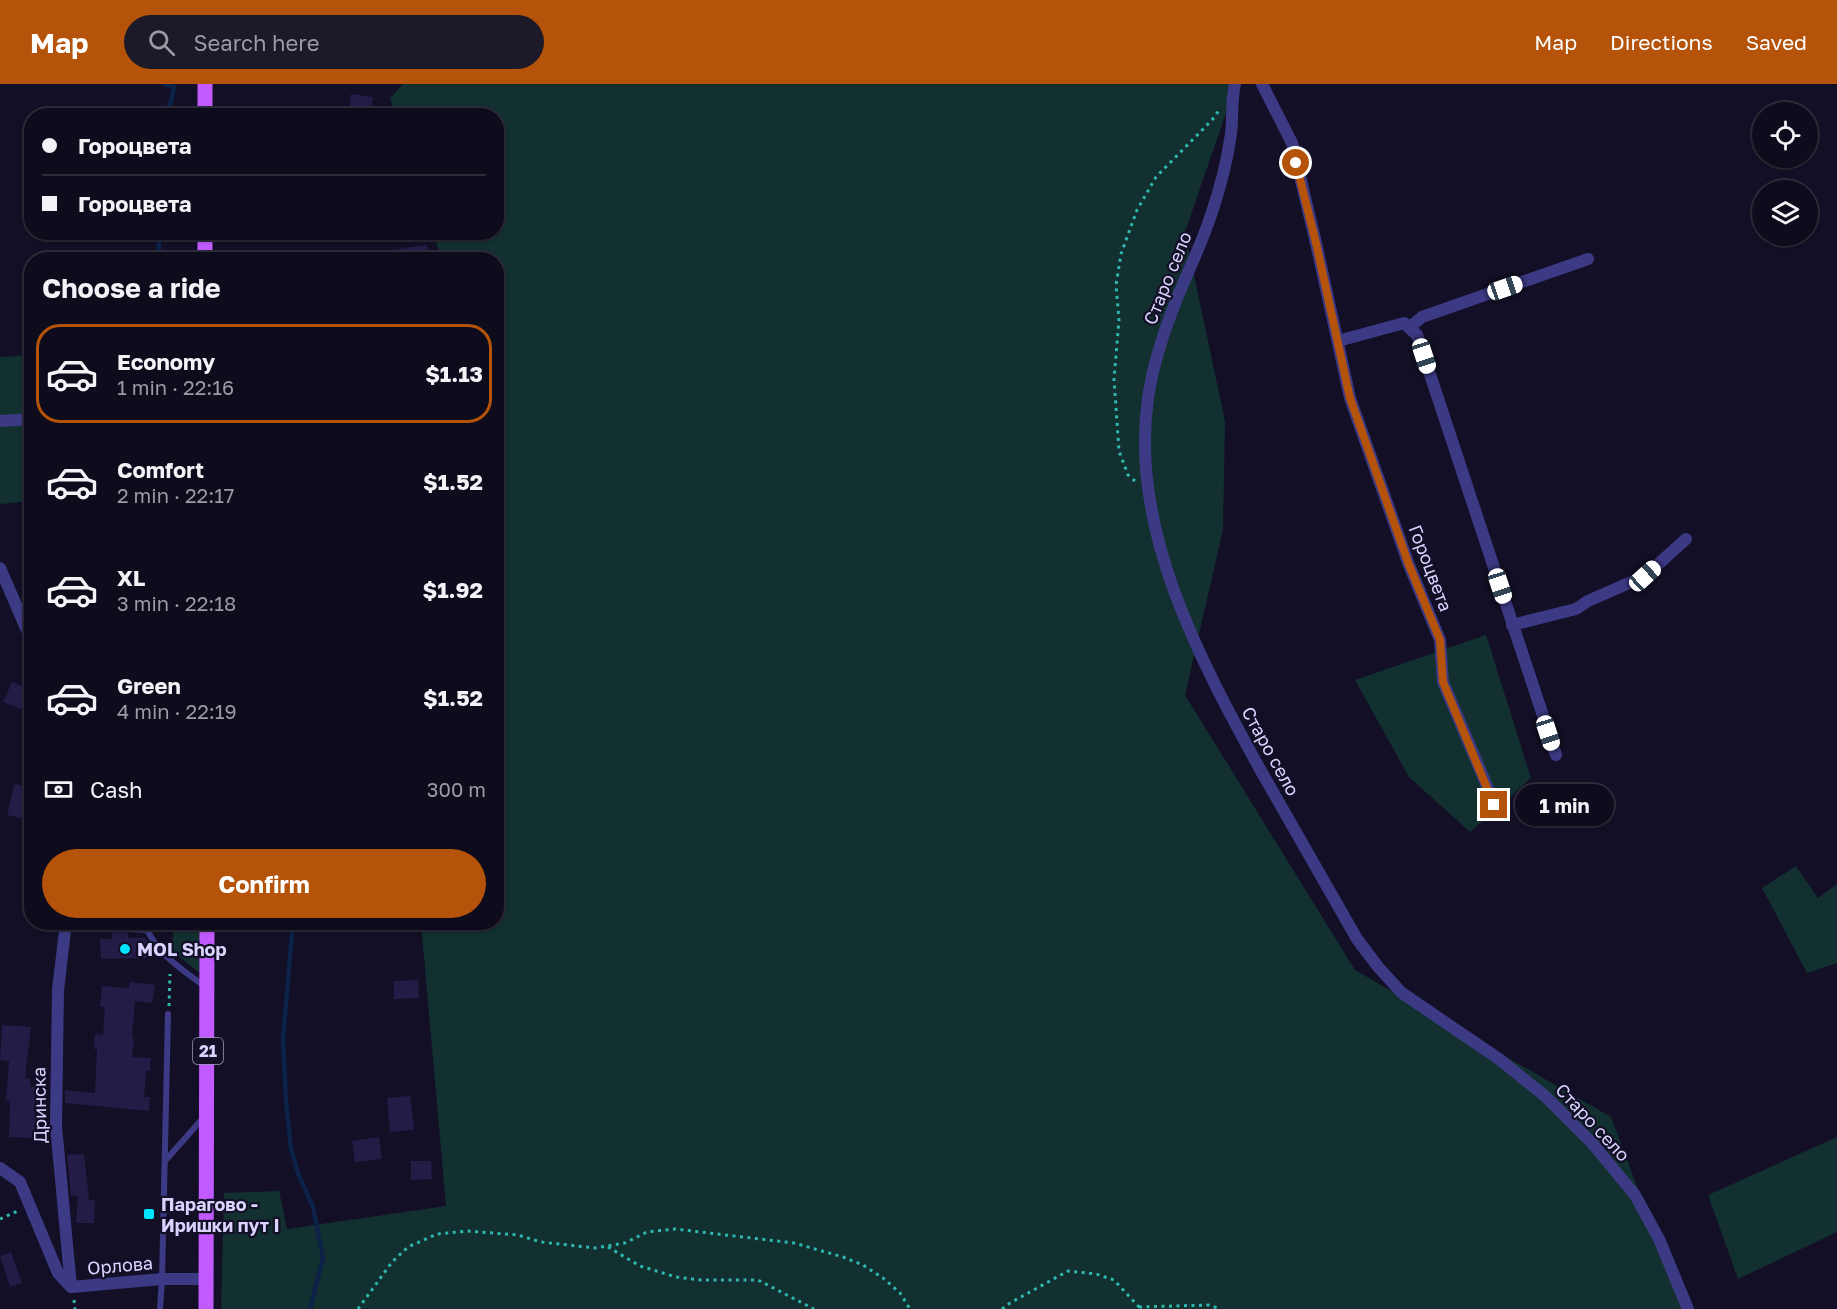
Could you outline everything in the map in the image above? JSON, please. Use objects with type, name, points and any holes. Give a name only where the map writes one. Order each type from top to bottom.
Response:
[{"type":"main road","points":[[204,84],[205,108]]},
{"type":"main road","name":"21","points":[[206,1309],[207,930]]},
{"type":"street","name":"Гороцвета","points":[[1262,84],[1292,143],[1350,398],[1409,565],[1440,640],[1443,682],[1494,805]]},
{"type":"street","name":"Старо село","points":[[1234,88],[1229,147],[1221,182],[1200,245],[1162,339],[1148,397],[1144,448],[1147,492],[1160,547],[1183,615],[1223,701],[1357,939],[1402,993],[1508,1066],[1545,1096],[1592,1143],[1635,1195],[1659,1239],[1688,1309]]},
{"type":"street","points":[[1410,327],[1422,316],[1588,259]]},
{"type":"street","points":[[1338,341],[1404,323],[1417,335],[1556,755]]},
{"type":"street","points":[[0,421],[24,420]]},
{"type":"street","points":[[1512,625],[1576,609],[1588,601],[1645,576],[1686,539]]},
{"type":"street","points":[[0,568],[24,624]]},
{"type":"street","name":"Дринска","points":[[65,930],[58,990],[56,1126],[71,1287]]},
{"type":"street","name":"Орлова","points":[[0,1168],[20,1182],[58,1273],[71,1287],[162,1279],[206,1278]]},
{"type":"lane","points":[[147,930],[157,948],[171,962],[208,989]]},
{"type":"lane","points":[[160,1309],[168,1014]]},
{"type":"lane","points":[[165,1161],[208,1113]]},
{"type":"path","points":[[1147,492],[1128,475],[1119,451],[1114,380],[1119,320],[1116,285],[1121,254],[1137,210],[1156,177],[1212,120],[1234,88]]},
{"type":"path","points":[[168,1014],[171,962]]},
{"type":"path","points":[[0,1219],[19,1210],[32,1208]]},
{"type":"path","points":[[357,1309],[392,1262],[408,1247],[437,1234],[467,1231],[518,1235],[541,1242],[595,1248],[625,1243],[647,1232],[675,1229],[794,1243],[843,1257],[863,1265],[883,1278],[900,1293],[910,1309]]},
{"type":"path","points":[[606,1246],[640,1266],[676,1277],[701,1280],[758,1280],[814,1309]]},
{"type":"path","points":[[1002,1309],[1068,1271],[1096,1274],[1114,1280],[1140,1308],[1208,1305],[1221,1309]]},
{"type":"green space","points":[[403,84],[1236,84],[1185,232],[1225,421],[1223,530],[1185,695],[1355,970],[1611,1117],[1683,1309],[221,1309],[224,1193],[279,1191],[287,1229],[446,1206],[422,930],[504,930],[504,252],[439,252],[435,240],[504,240],[504,108],[394,108],[390,98]]},
{"type":"green space","points":[[24,355],[24,502],[0,504],[0,357]]},
{"type":"green space","points":[[1486,635],[1531,778],[1470,832],[1409,777],[1355,680]]},
{"type":"green space","points":[[1796,866],[1818,898],[1837,884],[1837,963],[1807,973],[1762,888]]},
{"type":"green space","points":[[173,930],[202,930],[201,974],[173,952]]},
{"type":"green space","points":[[1837,1137],[1837,1232],[1738,1279],[1708,1195]]},
{"type":"building","points":[[351,94],[373,97],[371,108],[349,108]]},
{"type":"building","points":[[427,245],[428,252],[377,252]]},
{"type":"building","points":[[12,682],[24,687],[23,710],[3,702]]},
{"type":"building","points":[[14,784],[24,786],[24,819],[7,815]]},
{"type":"building","name":"MOL Shop","points":[[116,930],[124,930],[128,938],[145,938],[149,944],[150,958],[101,959],[100,939],[112,939],[112,933]]},
{"type":"building","points":[[418,980],[419,998],[394,999],[394,981]]},
{"type":"building","points":[[130,982],[155,985],[152,1003],[135,1001],[132,1038],[134,1038],[132,1057],[151,1058],[150,1071],[146,1071],[144,1097],[150,1097],[149,1111],[65,1103],[65,1090],[95,1093],[97,1049],[94,1049],[95,1034],[103,1035],[105,1007],[100,1007],[102,986],[129,988]]},
{"type":"building","points":[[2,1025],[31,1027],[25,1078],[30,1079],[30,1087],[36,1087],[34,1114],[36,1114],[36,1138],[9,1137],[10,1101],[6,1100],[9,1061],[0,1060]]},
{"type":"building","points":[[410,1096],[414,1130],[390,1132],[387,1098]]},
{"type":"building","points":[[379,1137],[382,1159],[355,1162],[352,1141]]},
{"type":"building","points":[[84,1154],[89,1200],[95,1200],[94,1223],[76,1223],[78,1196],[71,1196],[67,1155]]},
{"type":"building","points":[[411,1161],[431,1161],[432,1179],[411,1180]]},
{"type":"building","points":[[11,1252],[22,1283],[10,1287],[0,1256]]},
{"type":"waterway","points":[[164,84],[174,87],[168,108]]},
{"type":"waterway","points":[[159,240],[159,252]]},
{"type":"waterway","points":[[292,930],[283,1039],[286,1101],[291,1149],[298,1173],[313,1207],[323,1257],[310,1309]]},
{"type":"place","name":"MOL Shop","points":[[125,949]]},
{"type":"place","name":"Парагово - Иришки пут I","points":[[149,1214]]},
{"type":"route","points":[[1296,163],[1350,398],[1409,565],[1440,640],[1443,682],[1494,805]]}]
